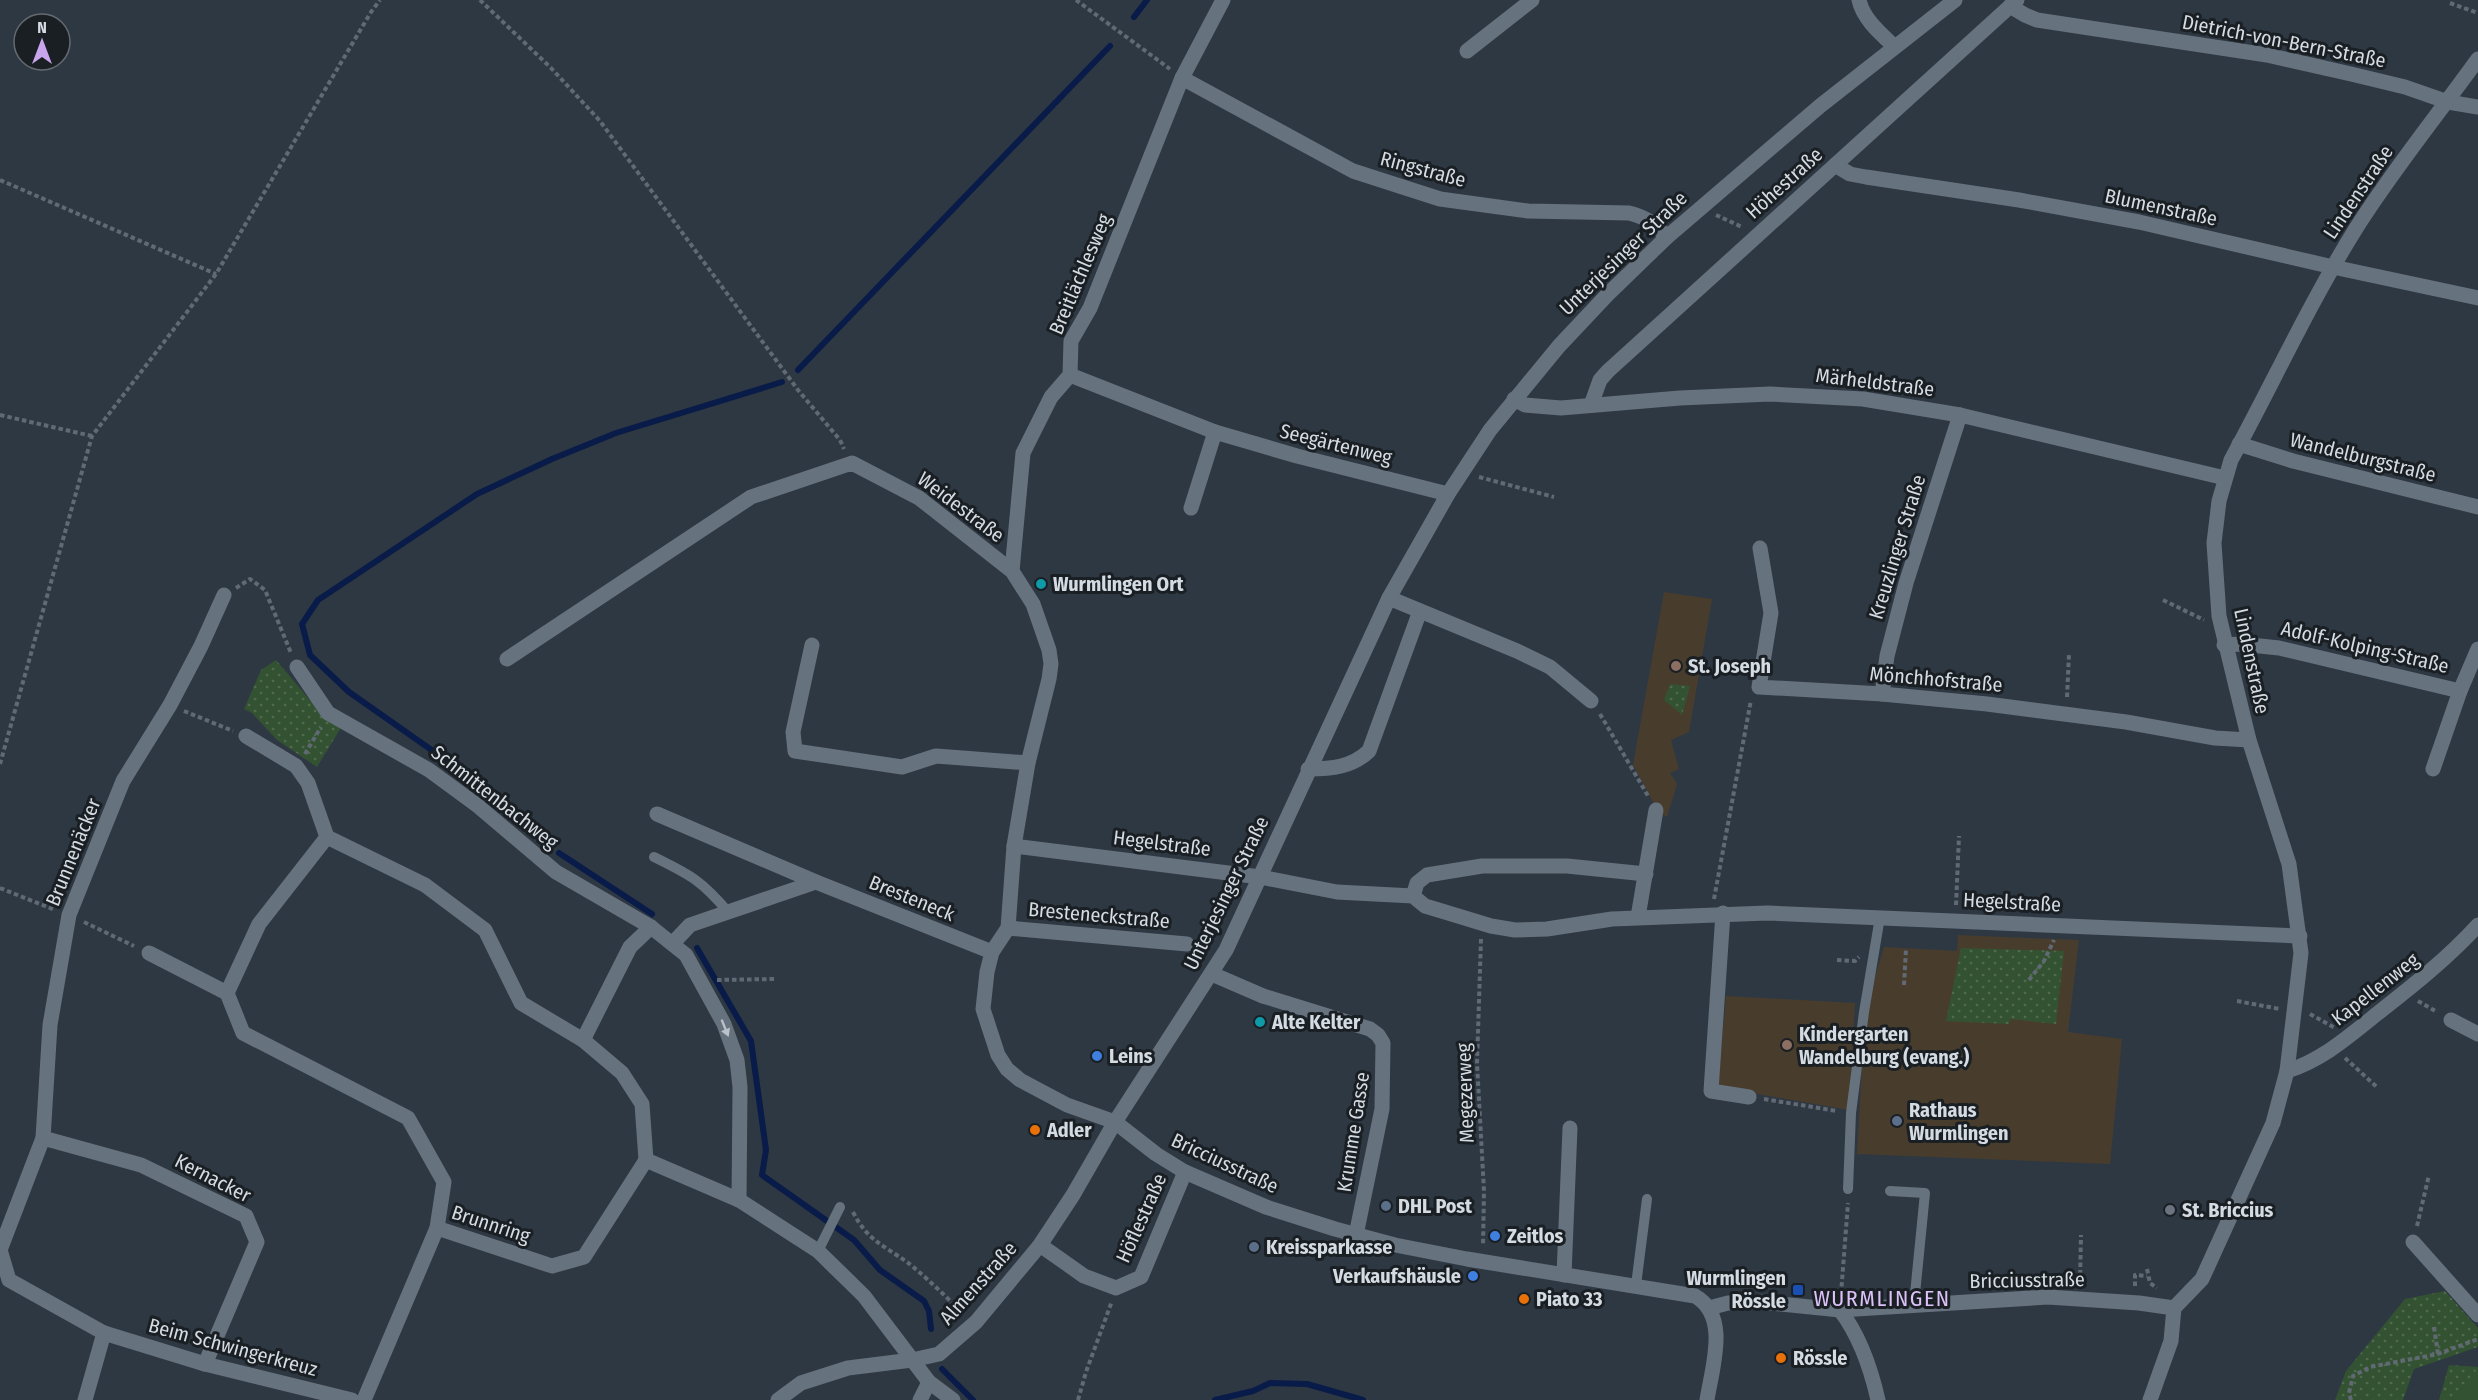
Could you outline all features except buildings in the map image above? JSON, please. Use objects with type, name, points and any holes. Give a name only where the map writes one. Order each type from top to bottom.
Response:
[{"type":"street","name":"Breitlächlesweg","points":[[1070,375],[1071,341],[1090,308],[1182,78],[1223,0]]},
{"type":"street","points":[[1467,51],[1532,0]]},
{"type":"street","points":[[1859,0],[1861,8],[1872,24],[1895,47]]},
{"type":"street","name":"Unterjesinger Straße","points":[[1115,1122],[1212,974],[1236,930],[1308,769],[1389,598],[1461,472],[1514,399],[1571,332],[1667,237],[1704,204],[1955,0]]},
{"type":"street","name":"Dietrich-von-Bern-Straße","points":[[2014,3],[2025,15],[2037,20],[2212,46],[2314,65],[2405,87],[2448,102],[2478,107]]},
{"type":"street","name":"Höhestraße","points":[[1591,405],[1600,380],[1608,371],[2014,3]]},
{"type":"street","name":"Lindenstraße","points":[[2174,1308],[2202,1279],[2273,1123],[2287,1071],[2299,976],[2300,936],[2289,864],[2248,740],[2221,628],[2214,543],[2225,478],[2239,444],[2332,267],[2376,198],[2478,59]]},
{"type":"street","name":"Ringstraße","points":[[1182,78],[1353,171],[1433,197],[1528,211],[1629,213],[1652,221],[1667,237]]},
{"type":"street","name":"Blumenstraße","points":[[1835,165],[1850,174],[2019,200],[2139,222],[2478,298]]},
{"type":"street","points":[[1012,571],[1023,453],[1051,397],[1070,375]]},
{"type":"street","name":"Seegärtenweg","points":[[1070,375],[1215,432],[1297,456],[1448,494]]},
{"type":"street","name":"Märheldstraße","points":[[1514,399],[1525,405],[1546,408],[1703,397],[1796,394],[1863,399],[1960,415],[2225,478]]},
{"type":"street","name":"Kreuzlinger Straße","points":[[1882,694],[1887,656],[1906,583],[1960,415]]},
{"type":"street","points":[[1191,508],[1215,432]]},
{"type":"street","name":"Wandelburgstraße","points":[[2239,444],[2293,461],[2478,507]]},
{"type":"street","name":"Weidestraße","points":[[852,463],[916,496],[1012,571],[1034,604],[1045,635],[1051,664],[1028,763],[1014,846],[1008,928],[992,952]]},
{"type":"street","points":[[507,659],[751,497],[852,463]]},
{"type":"street","points":[[1759,687],[1771,614],[1760,548]]},
{"type":"street","name":"Brunnenäcker","points":[[104,1333],[9,1280],[0,1250],[43,1138],[50,1025],[69,915],[123,781],[170,705],[201,646],[224,595]]},
{"type":"street","points":[[1389,598],[1550,667],[1591,701]]},
{"type":"street","points":[[1308,769],[1349,765],[1369,751],[1420,611]]},
{"type":"street","points":[[812,645],[793,732],[795,751],[902,767],[936,756],[1028,763]]},
{"type":"street","name":"Adolf-Kolping-Straße","points":[[2224,645],[2260,645],[2279,648],[2460,691]]},
{"type":"street","name":"Adolf-Kolping-Straße","points":[[2433,769],[2460,691],[2478,649]]},
{"type":"street","name":"Schmittenbachweg","points":[[297,667],[328,713],[429,770],[478,806],[556,872],[651,927],[686,955],[724,1024],[737,1060],[740,1087],[739,1200]]},
{"type":"street","name":"Mönchhofstraße","points":[[1759,687],[1882,694],[2066,713],[2215,738],[2248,740]]},
{"type":"street","points":[[246,736],[296,766],[308,783],[327,837],[425,885],[485,930],[521,1003],[583,1040],[622,1073],[642,1104],[646,1160],[739,1200],[818,1251],[864,1296],[929,1382],[953,1400]]},
{"type":"street","points":[[1638,917],[1656,810]]},
{"type":"street","name":"Bresteneck","points":[[657,814],[816,882],[992,952]]},
{"type":"street","points":[[148,953],[227,993],[259,924],[327,837]]},
{"type":"street","name":"Hegelstraße","points":[[1014,846],[1260,877],[1337,892],[1413,896],[1425,906],[1502,929],[1529,930],[1638,917],[1717,914],[1880,917],[2300,936]]},
{"type":"street","points":[[1413,896],[1417,883],[1427,875],[1482,866],[1567,866],[1646,874]]},
{"type":"street","points":[[673,943],[690,925],[816,882]]},
{"type":"street","points":[[1717,914],[1711,1091],[1749,1097]]},
{"type":"street","name":"Kapellenweg","points":[[2287,1071],[2309,1064],[2349,1036],[2439,965],[2478,925]]},
{"type":"street","points":[[583,1040],[630,947],[651,927]]},
{"type":"street","name":"Bresteneckstraße","points":[[1008,928],[1187,944]]},
{"type":"street","name":"Bricciusstraße","points":[[992,952],[987,972],[983,1009],[995,1048],[1007,1069],[1020,1080],[1050,1097],[1115,1122],[1156,1155],[1185,1172],[1266,1207],[1356,1235],[1482,1262],[1695,1296],[1709,1308],[1760,1302],[1840,1310],[2032,1297],[2079,1298],[2174,1308]]},
{"type":"street","name":"Krumme Gasse","points":[[1212,974],[1263,996],[1370,1029],[1383,1043],[1382,1109],[1356,1235]]},
{"type":"street","name":"Brunnring","points":[[227,993],[243,1033],[408,1118],[444,1182],[437,1228],[552,1266],[584,1257],[646,1160]]},
{"type":"street","points":[[2451,1020],[2478,1034]]},
{"type":"street","name":"Almenstraße","points":[[778,1400],[801,1383],[848,1368],[912,1360],[939,1354],[970,1327],[1040,1245],[1073,1195],[1115,1122]]},
{"type":"street","points":[[1564,1275],[1570,1128]]},
{"type":"street","name":"Kernacker","points":[[43,1138],[141,1165],[246,1216],[257,1242],[205,1364]]},
{"type":"street","name":"Höflestraße","points":[[1040,1245],[1084,1276],[1116,1288],[1141,1277],[1185,1172]]},
{"type":"street","points":[[364,1400],[437,1228]]},
{"type":"street","points":[[2413,1242],[2478,1315]]},
{"type":"street","points":[[1707,1400],[1716,1333],[1716,1324],[1709,1308]]},
{"type":"street","points":[[2150,1400],[2171,1341],[2174,1308]]},
{"type":"street","points":[[1840,1310],[1861,1347],[1878,1400]]},
{"type":"street","points":[[85,1400],[104,1333]]},
{"type":"street","name":"Beim Schwingerkreuz","points":[[104,1333],[205,1364],[352,1400]]},
{"type":"street","points":[[920,1400],[929,1382]]},
{"type":"lane","points":[[654,857],[693,876],[708,888],[729,913]]},
{"type":"lane","points":[[1848,1189],[1851,1113],[1864,1012],[1880,917]]},
{"type":"lane","points":[[1890,1191],[1925,1193],[1914,1304]]},
{"type":"lane","points":[[1636,1285],[1647,1199]]},
{"type":"lane","points":[[818,1251],[839,1210]]},
{"type":"path","points":[[0,764],[92,436],[216,274],[380,0]]},
{"type":"path","points":[[480,0],[551,68],[600,121],[798,390],[840,440],[852,463]]},
{"type":"path","points":[[1076,0],[1182,78]]},
{"type":"path","points":[[2450,3],[2478,13]]},
{"type":"path","points":[[0,180],[216,274]]},
{"type":"path","points":[[1704,204],[1724,220],[1759,234]]},
{"type":"path","points":[[0,416],[92,436]]},
{"type":"path","points":[[1461,472],[1554,497]]},
{"type":"path","points":[[224,595],[250,579],[266,590],[297,667]]},
{"type":"path","points":[[2163,600],[2221,628]]},
{"type":"path","points":[[2066,713],[2068,654]]},
{"type":"path","points":[[1717,914],[1751,700],[1759,687]]},
{"type":"path","points":[[1591,701],[1656,810]]},
{"type":"path","points":[[170,705],[246,736]]},
{"type":"path","points":[[296,766],[314,741],[328,713]]},
{"type":"path","points":[[1955,921],[1959,837]]},
{"type":"path","points":[[0,888],[69,915],[148,953]]},
{"type":"path","name":"Megezerweg","points":[[1481,923],[1477,1063],[1484,1191],[1482,1262]]},
{"type":"path","points":[[2029,980],[2044,961],[2059,926]]},
{"type":"path","points":[[1904,984],[1906,949]]},
{"type":"path","points":[[1837,960],[1855,961]]},
{"type":"path","points":[[724,979],[776,979]]},
{"type":"path","points":[[2237,1001],[2283,1009]]},
{"type":"path","points":[[2417,1001],[2451,1020]]},
{"type":"path","points":[[2306,1013],[2349,1036]]},
{"type":"path","points":[[2334,1047],[2378,1088]]},
{"type":"path","points":[[1749,1097],[1851,1113]]},
{"type":"path","points":[[2413,1242],[2429,1175]]},
{"type":"path","points":[[1840,1310],[1848,1202]]},
{"type":"path","points":[[839,1210],[852,1210],[861,1229],[909,1263],[960,1311],[970,1327]]},
{"type":"path","points":[[2079,1298],[2081,1235]]},
{"type":"path","points":[[2135,1275],[2147,1276]]},
{"type":"path","points":[[1078,1400],[1116,1288]]},
{"type":"path","points":[[2434,1327],[2438,1354]]},
{"type":"path","points":[[2351,1400],[2349,1393],[2353,1376],[2370,1367],[2438,1354],[2478,1339]]},
{"type":"shaded area","name":"St. Joseph","points":[[1664,592],[1712,599],[1689,732],[1671,740],[1679,769],[1670,773],[1677,784],[1667,817],[1659,813],[1633,765]]},
{"type":"shaded area","points":[[1958,935],[2079,940],[2068,1032],[2122,1039],[2110,1164],[1857,1154],[1865,1011],[1884,947],[1957,951]]},
{"type":"shaded area","name":"Kindergarten Wandelburg (evang.)","points":[[1726,996],[1855,1003],[1849,1110],[1718,1087]]},
{"type":"green space","points":[[276,660],[321,713],[342,726],[317,767],[277,740],[252,713],[244,709],[261,670]]},
{"type":"green space","points":[[1670,684],[1690,686],[1682,715],[1664,700]]},
{"type":"green space","points":[[1961,948],[2064,951],[2056,1024],[2010,1019],[2009,1024],[1946,1021]]},
{"type":"green space","points":[[2445,1291],[2478,1328],[2478,1347],[2414,1369],[2403,1400],[2335,1400],[2346,1371],[2405,1299]]},
{"type":"green space","points":[[2449,1365],[2478,1367],[2478,1400],[2439,1400]]},
{"type":"green space","points":[[2478,1368],[2478,1400],[2452,1400]]},
{"type":"waterway","points":[[1134,17],[1147,0]]},
{"type":"waterway","points":[[798,370],[1110,46]]},
{"type":"waterway","points":[[480,784],[349,692],[310,655],[302,624],[318,600],[477,494],[552,459],[616,433],[782,382]]},
{"type":"waterway","points":[[506,805],[551,847]]},
{"type":"waterway","points":[[559,853],[652,914]]},
{"type":"waterway","points":[[697,948],[751,1041],[766,1150],[762,1175],[854,1240],[880,1270],[924,1301],[929,1311],[931,1329]]},
{"type":"waterway","points":[[942,1369],[973,1400]]},
{"type":"waterway","points":[[1215,1400],[1253,1391],[1270,1383],[1307,1384],[1363,1400]]},
{"type":"place","name":"Wurmlingen Ort","points":[[1041,584]]},
{"type":"place","name":"St. Joseph","points":[[1676,666]]},
{"type":"place","name":"Alte Kelter","points":[[1260,1022]]},
{"type":"place","name":"Kindergarten Wandelburg (evang.)","points":[[1787,1045]]},
{"type":"place","name":"Leins","points":[[1097,1056]]},
{"type":"place","name":"Rathaus Wurmlingen","points":[[1897,1121]]},
{"type":"place","name":"Adler","points":[[1035,1130]]},
{"type":"place","name":"DHL Post","points":[[1386,1206]]},
{"type":"place","name":"St. Briccius","points":[[2170,1210]]},
{"type":"place","name":"Zeitlos","points":[[1495,1236]]},
{"type":"place","name":"Kreissparkasse","points":[[1254,1247]]},
{"type":"place","name":"Verkaufshäusle","points":[[1473,1276]]},
{"type":"place","name":"Wurmlingen Rössle","points":[[1798,1290]]},
{"type":"place","name":"Piato 33","points":[[1524,1299]]},
{"type":"place","name":"Rössle","points":[[1781,1358]]},
{"type":"district","name":"WURMLINGEN","points":[[1882,1298]]}]
